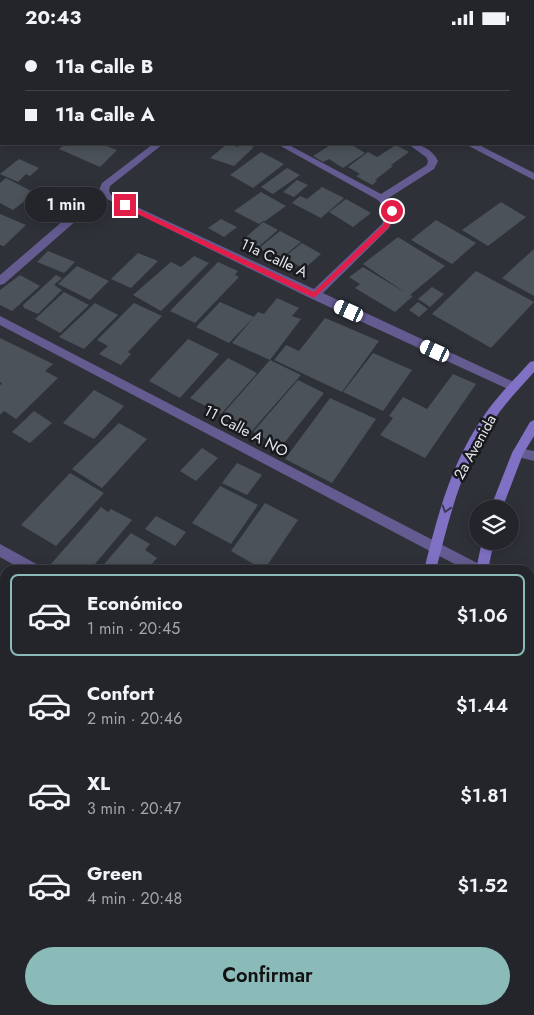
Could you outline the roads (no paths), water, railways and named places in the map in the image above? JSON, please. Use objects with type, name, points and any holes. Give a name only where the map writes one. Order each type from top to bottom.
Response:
[{"type":"street","points":[[0,281],[104,191],[105,185],[157,145]]},
{"type":"street","points":[[283,145],[381,198],[392,211],[386,226],[314,295]]},
{"type":"street","points":[[381,198],[431,167],[433,161],[430,155],[414,145]]},
{"type":"street","points":[[472,145],[534,177]]},
{"type":"street","name":"11a Calle A","points":[[104,191],[108,197],[514,387]]},
{"type":"street","name":"11 Calle A NO","points":[[0,320],[469,565]]},
{"type":"street","name":"2a Avenida","points":[[431,565],[435,547],[461,467],[486,421],[534,365]]},
{"type":"street","points":[[500,500],[518,453],[534,425]]},
{"type":"street","points":[[518,453],[534,456]]},
{"type":"street","points":[[0,550],[26,565]]},
{"type":"street","points":[[483,565],[486,550]]}]
